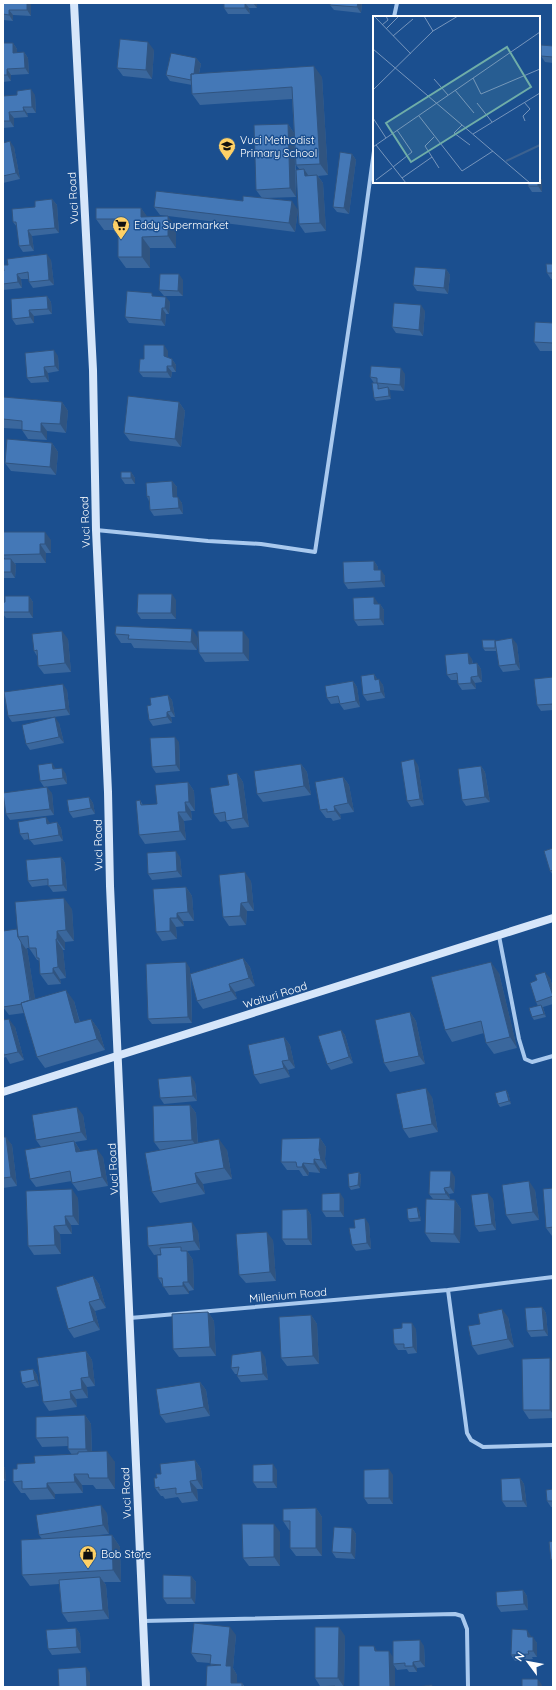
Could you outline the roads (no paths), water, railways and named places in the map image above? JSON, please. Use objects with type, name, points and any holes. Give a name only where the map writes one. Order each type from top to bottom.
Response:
[{"type":"main road","name":"Vuci Road","points":[[74,3],[93,370],[96,530],[146,1687]]},
{"type":"main road","name":"Waituri Road","points":[[3,1092],[553,918]]},
{"type":"street","points":[[394,16],[397,3]]},
{"type":"street","points":[[96,530],[208,541],[261,544],[315,552],[373,158]]},
{"type":"street","points":[[500,936],[519,1039],[525,1059],[532,1062],[553,1056]]},
{"type":"street","name":"Millenium Road","points":[[130,1318],[448,1290],[553,1277]]},
{"type":"street","points":[[448,1290],[467,1433],[471,1440],[483,1447],[553,1445]]},
{"type":"street","points":[[142,1621],[455,1614],[462,1616],[467,1629],[468,1687]]},
{"type":"place","name":"Vuci Methodist Primary School","points":[[227,161]]},
{"type":"place","name":"Eddy Supermarket","points":[[121,240]]},
{"type":"place","name":"Bob Store","points":[[88,1569]]}]
